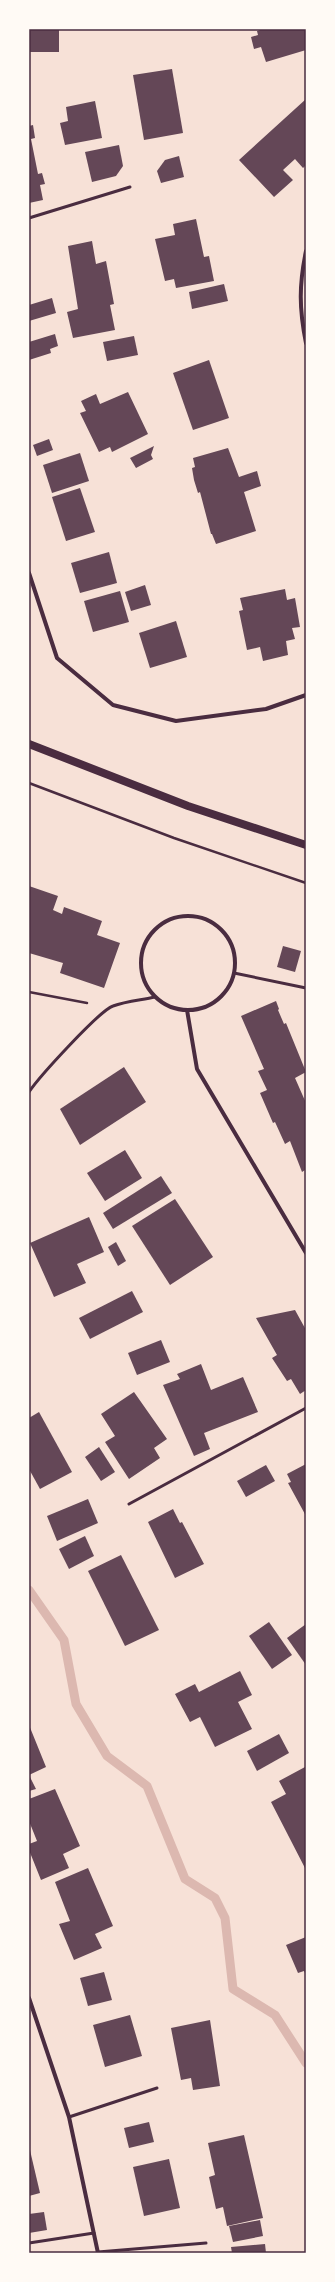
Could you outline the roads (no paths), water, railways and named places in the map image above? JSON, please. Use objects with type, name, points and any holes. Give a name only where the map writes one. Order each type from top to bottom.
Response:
[{"type":"main road","points":[[29,744],[188,806],[306,845]]},
{"type":"street","points":[[306,251],[300,280],[301,316],[306,343]]},
{"type":"street","points":[[29,573],[57,658],[113,706],[176,721],[266,709],[306,695]]},
{"type":"street","points":[[188,915],[203,917],[217,925],[227,936],[234,950],[236,965],[225,992],[215,1002],[201,1009],[187,1010],[173,1008],[160,1002],[155,997],[142,979],[140,964],[142,949],[148,935],[159,924],[173,917],[188,915]]},
{"type":"street","points":[[187,1010],[198,1069],[306,1253]]},
{"type":"street","points":[[29,1998],[69,2117],[98,2252]]},
{"type":"lane","points":[[29,218],[130,187]]},
{"type":"lane","points":[[234,973],[306,988]]},
{"type":"lane","points":[[29,1092],[36,1082],[85,1030],[112,1006],[155,997]]},
{"type":"lane","points":[[129,1504],[306,1408]]},
{"type":"lane","points":[[69,2117],[157,2088]]},
{"type":"lane","points":[[29,2243],[94,2233]]},
{"type":"lane","points":[[98,2252],[206,2243]]},
{"type":"waterway","points":[[29,1590],[64,1640],[76,1704],[107,1756],[147,1786],[185,1879],[215,1898],[225,1918],[233,1989],[275,2015],[306,2063]]}]
